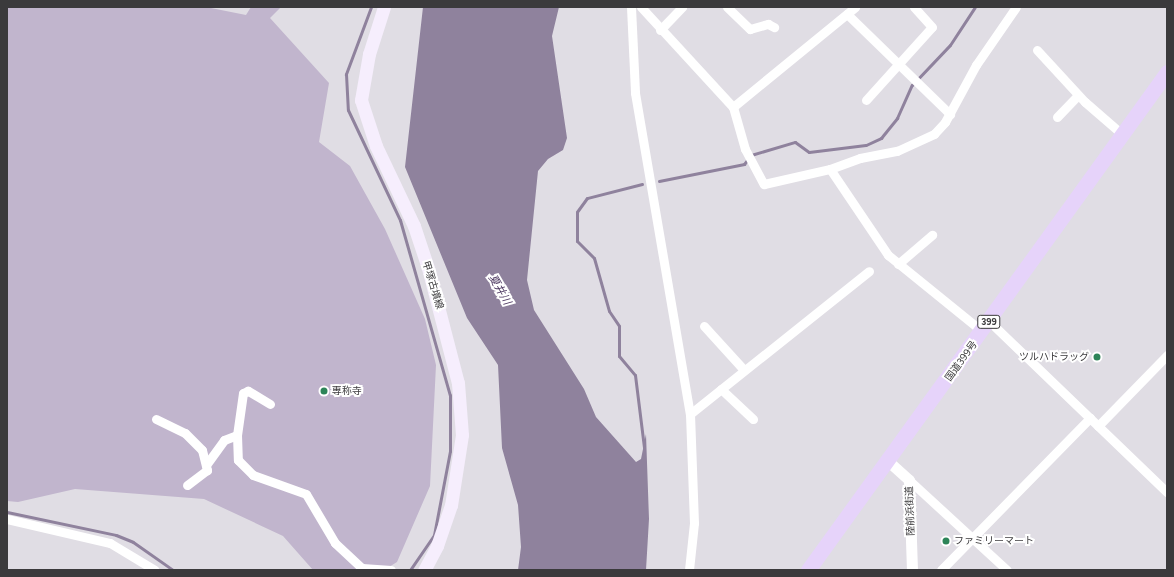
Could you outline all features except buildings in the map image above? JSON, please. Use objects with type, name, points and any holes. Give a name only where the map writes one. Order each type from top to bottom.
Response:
[{"type":"highway","name":"国道399号","points":[[808,570],[986,326],[1167,72]]},
{"type":"main road","name":"甲塚古墳線","points":[[384,7],[369,54],[361,100],[376,146],[414,226],[428,268],[458,383],[462,435],[451,505],[438,546],[424,570]]},
{"type":"street","points":[[631,7],[635,93],[690,414],[694,523],[689,570]]},
{"type":"street","points":[[641,7],[660,30],[733,107],[745,149],[764,184],[830,169],[918,144],[934,134],[950,114],[976,66],[1016,7]]},
{"type":"street","points":[[660,30],[682,7]]},
{"type":"street","points":[[727,7],[750,30],[764,24],[774,27]]},
{"type":"street","points":[[733,107],[855,7]]},
{"type":"street","points":[[866,100],[932,27],[914,7]]},
{"type":"street","points":[[847,14],[950,114]]},
{"type":"street","points":[[1037,50],[1078,94],[1122,134]]},
{"type":"street","points":[[1057,117],[1078,94]]},
{"type":"street","points":[[830,169],[898,264],[986,326],[1090,418],[1167,492]]},
{"type":"street","points":[[898,264],[932,235]]},
{"type":"street","points":[[690,414],[869,271]]},
{"type":"street","points":[[704,326],[744,370]]},
{"type":"street","points":[[1098,426],[1167,355]]},
{"type":"street","points":[[721,389],[752,419]]},
{"type":"street","points":[[270,404],[248,391],[243,393],[237,435],[237,454],[244,467],[253,475],[306,494],[335,543],[366,570],[391,570]]},
{"type":"street","points":[[941,570],[1090,418]]},
{"type":"street","points":[[156,419],[198,444],[206,465],[205,474],[187,485]]},
{"type":"street","points":[[206,465],[224,440],[237,435]]},
{"type":"street","name":"陸前浜街道","points":[[888,461],[909,480],[912,570]]},
{"type":"street","points":[[909,480],[974,538],[1007,570]]},
{"type":"street","points":[[7,519],[110,543],[155,570]]},
{"type":"shaded area","points":[[7,7],[206,7],[246,15],[251,7],[281,7],[270,18],[329,83],[319,142],[350,166],[385,229],[425,319],[436,365],[430,486],[397,562],[384,570],[313,570],[283,536],[204,499],[75,489],[18,502],[7,501]]},
{"type":"water","name":"夏井川","points":[[423,7],[559,7],[552,36],[567,138],[563,150],[548,159],[538,171],[527,280],[534,310],[584,389],[596,417],[636,462],[641,459],[646,434],[649,519],[646,570],[518,570],[521,547],[518,505],[502,448],[498,365],[467,318],[405,167]]},
{"type":"waterway","points":[[371,7],[346,74],[348,110],[400,220],[450,395],[450,451],[434,535],[410,570]]},
{"type":"waterway","points":[[659,181],[744,164],[751,155],[795,142],[809,152],[866,145],[881,138],[897,118],[912,85],[950,45],[975,7]]},
{"type":"waterway","points":[[642,184],[587,198],[577,212],[577,241],[594,258],[609,311],[619,326],[619,356],[635,375],[644,447]]},
{"type":"waterway","points":[[7,512],[116,535],[133,542],[173,570]]},
{"type":"place","name":"ツルハドラッグ","points":[[1097,357]]},
{"type":"place","name":"専称寺","points":[[324,391]]},
{"type":"place","name":"ファミリーマート","points":[[946,541]]}]
